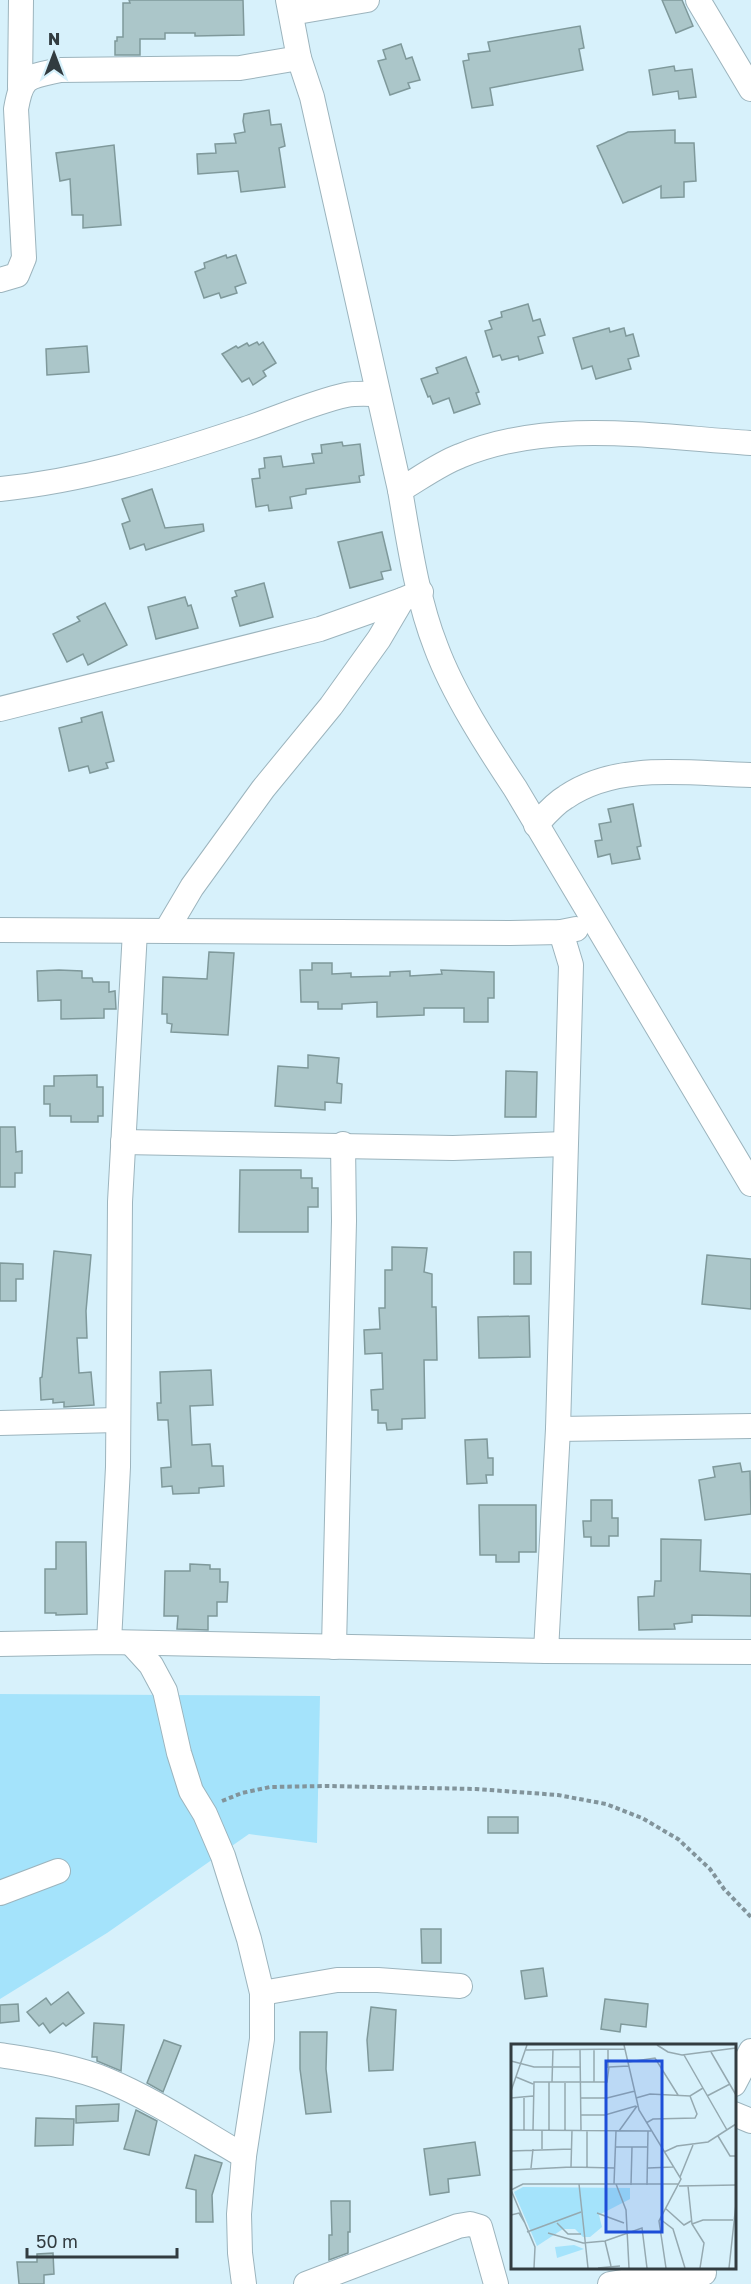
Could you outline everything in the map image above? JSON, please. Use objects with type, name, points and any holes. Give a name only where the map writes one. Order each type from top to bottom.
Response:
[{"type":"street","points":[[0,280],[17,274],[24,258],[16,109],[20,87],[21,0]]},
{"type":"street","points":[[367,0],[289,7],[299,58],[312,97],[400,490],[409,545],[411,596],[427,622],[450,678],[491,752],[751,1184]]},
{"type":"street","points":[[698,0],[751,89]]},
{"type":"street","points":[[20,87],[34,75],[60,70],[240,68],[299,58]]},
{"type":"street","points":[[0,489],[51,482],[125,466],[206,442],[341,396],[378,394]]},
{"type":"street","points":[[400,490],[459,456],[499,443],[541,435],[584,432],[751,443]]},
{"type":"street","points":[[0,709],[320,629],[411,596]]},
{"type":"street","points":[[166,931],[192,887],[264,789],[325,714],[411,596]]},
{"type":"street","points":[[536,825],[565,797],[585,786],[613,777],[658,772],[751,775]]},
{"type":"street","points":[[0,930],[561,932],[596,925]]},
{"type":"street","points":[[120,1643],[117,1420],[120,1202],[135,931]]},
{"type":"street","points":[[546,1651],[558,1428],[572,965],[561,932]]},
{"type":"street","points":[[123,1142],[343,1144],[453,1148],[565,1144]]},
{"type":"street","points":[[334,1647],[344,1221],[343,1144]]},
{"type":"street","points":[[0,1423],[117,1420]]},
{"type":"street","points":[[558,1428],[751,1426]]},
{"type":"street","points":[[120,1643],[151,1665],[161,1680],[188,1781],[205,1814],[234,1888],[262,1993],[262,2039],[244,2156],[239,2214],[244,2284]]},
{"type":"street","points":[[0,1644],[120,1643],[546,1651],[751,1652]]},
{"type":"street","points":[[0,1893],[58,1871]]},
{"type":"street","points":[[262,1993],[337,1980],[378,1980],[460,1986]]},
{"type":"street","points":[[736,2082],[751,2051]]},
{"type":"street","points":[[0,2055],[57,2065],[105,2079],[139,2095],[244,2156]]},
{"type":"street","points":[[736,2114],[751,2121]]},
{"type":"street","points":[[306,2284],[458,2226],[470,2224],[480,2227],[496,2284]]},
{"type":"street","points":[[610,2284],[658,2276],[704,2275]]},
{"type":"path","points":[[205,1814],[217,1803],[242,1793],[270,1787],[371,1786],[476,1790],[558,1796],[606,1804],[642,1818],[678,1839],[710,1869],[724,1889],[751,1917]]},
{"type":"shaded area","points":[[0,1694],[320,1696],[317,1843],[249,1834],[107,1933],[0,1999]]},
{"type":"building","points":[[129,0],[243,0],[244,35],[195,36],[195,33],[165,33],[165,39],[140,39],[140,55],[115,55],[115,41],[117,37],[123,37],[123,3],[130,3]]},
{"type":"building","points":[[662,0],[682,0],[693,26],[676,33]]},
{"type":"building","points":[[580,26],[584,48],[579,49],[583,70],[490,88],[493,105],[472,108],[463,61],[469,60],[468,54],[490,51],[488,42]]},
{"type":"building","points":[[401,44],[406,59],[412,57],[420,80],[408,83],[410,88],[390,95],[378,61],[386,59],[383,50]]},
{"type":"building","points":[[674,66],[675,71],[692,69],[696,97],[679,99],[678,91],[653,95],[649,70]]},
{"type":"building","points":[[269,110],[271,125],[281,124],[285,146],[279,148],[285,187],[241,192],[238,171],[198,174],[197,154],[216,153],[215,144],[236,143],[234,134],[245,132],[244,114]]},
{"type":"building","points":[[675,130],[675,143],[694,143],[696,181],[684,182],[684,197],[661,198],[661,186],[623,203],[597,146],[628,132]]},
{"type":"building","points":[[114,145],[121,225],[83,228],[83,215],[72,215],[70,179],[60,181],[56,153]]},
{"type":"building","points":[[226,255],[227,258],[236,255],[246,283],[235,287],[237,293],[221,298],[219,293],[204,298],[195,272],[205,268],[204,263]]},
{"type":"building","points":[[528,304],[533,321],[540,319],[545,335],[538,337],[543,353],[519,360],[518,356],[502,360],[500,355],[493,357],[485,331],[492,329],[489,321],[502,317],[501,312]]},
{"type":"building","points":[[609,328],[610,332],[624,328],[626,336],[633,334],[639,356],[628,359],[631,369],[596,379],[592,366],[582,369],[573,338]]},
{"type":"building","points":[[257,342],[259,345],[263,342],[276,363],[263,371],[266,376],[253,385],[249,378],[242,382],[222,354],[236,346],[238,348],[247,343],[249,346]]},
{"type":"building","points":[[87,346],[89,372],[47,375],[46,349]]},
{"type":"building","points":[[466,357],[479,392],[476,393],[480,404],[454,413],[449,398],[433,404],[421,379],[438,373],[436,368]]},
{"type":"building","points":[[342,442],[343,446],[360,444],[364,475],[359,476],[360,482],[306,489],[306,494],[290,497],[292,508],[269,511],[268,505],[256,507],[252,479],[260,478],[259,469],[265,468],[264,458],[281,456],[283,467],[314,463],[312,454],[322,453],[321,445]]},
{"type":"building","points":[[152,489],[165,528],[203,524],[204,531],[146,550],[144,544],[130,549],[122,524],[130,521],[122,499]]},
{"type":"building","points":[[382,532],[391,570],[381,572],[383,579],[350,588],[338,542]]},
{"type":"building","points":[[264,583],[273,617],[240,626],[232,598],[237,596],[235,591]]},
{"type":"building","points":[[185,597],[188,606],[191,605],[198,628],[156,639],[148,607]]},
{"type":"building","points":[[105,603],[127,645],[88,665],[83,654],[67,662],[53,634],[80,621],[77,617]]},
{"type":"building","points":[[102,712],[114,761],[106,763],[108,768],[90,773],[88,766],[69,771],[59,728],[82,722],[81,718]]},
{"type":"building","points":[[633,804],[641,846],[637,847],[640,859],[612,864],[610,854],[598,857],[595,841],[602,840],[599,824],[611,822],[608,809]]},
{"type":"building","points":[[209,952],[234,953],[228,1035],[171,1032],[172,1024],[167,1023],[167,1014],[162,1014],[163,977],[207,979]]},
{"type":"building","points":[[312,963],[332,963],[332,974],[351,973],[351,977],[390,976],[390,972],[410,971],[410,976],[442,974],[441,970],[494,972],[494,998],[488,998],[488,1022],[464,1022],[464,1008],[424,1008],[424,1015],[377,1017],[377,1002],[342,1004],[342,1009],[318,1009],[318,1002],[301,1002],[300,970],[312,970]]},
{"type":"building","points":[[37,971],[82,971],[82,978],[92,978],[93,982],[109,982],[109,992],[115,991],[116,1009],[104,1009],[104,1018],[61,1019],[61,1000],[38,1001]]},
{"type":"building","points":[[308,1055],[339,1058],[337,1083],[342,1084],[341,1103],[325,1102],[325,1110],[275,1106],[278,1066],[308,1068]]},
{"type":"building","points":[[506,1071],[537,1072],[536,1117],[505,1117]]},
{"type":"building","points":[[97,1075],[97,1087],[103,1087],[103,1116],[98,1116],[98,1122],[71,1122],[71,1116],[50,1116],[50,1104],[44,1104],[44,1086],[54,1086],[54,1076]]},
{"type":"building","points":[[0,1127],[15,1127],[16,1152],[22,1151],[22,1173],[15,1173],[15,1187],[0,1187]]},
{"type":"building","points":[[240,1170],[301,1170],[301,1178],[312,1178],[312,1188],[318,1188],[318,1207],[308,1207],[308,1232],[239,1232]]},
{"type":"building","points":[[392,1247],[427,1248],[424,1272],[432,1274],[432,1307],[436,1307],[437,1360],[424,1360],[425,1418],[402,1419],[402,1429],[387,1430],[386,1423],[378,1423],[378,1410],[372,1410],[371,1390],[383,1389],[382,1353],[365,1354],[364,1330],[380,1329],[379,1308],[385,1308],[385,1270],[392,1270]]},
{"type":"building","points":[[54,1251],[91,1255],[86,1311],[87,1338],[77,1338],[79,1373],[91,1372],[94,1405],[64,1407],[64,1402],[53,1403],[53,1399],[41,1400],[40,1378],[42,1377]]},
{"type":"building","points":[[514,1252],[531,1252],[531,1284],[514,1284]]},
{"type":"building","points":[[707,1255],[751,1259],[751,1309],[702,1304]]},
{"type":"building","points":[[0,1263],[23,1264],[23,1279],[16,1279],[16,1301],[0,1301]]},
{"type":"building","points":[[529,1316],[530,1357],[479,1358],[478,1317]]},
{"type":"building","points":[[211,1370],[213,1405],[190,1406],[192,1445],[210,1444],[212,1466],[223,1466],[224,1486],[199,1488],[199,1493],[173,1494],[172,1486],[162,1487],[161,1468],[171,1467],[168,1420],[158,1420],[157,1403],[161,1403],[160,1372]]},
{"type":"building","points":[[487,1439],[488,1458],[493,1458],[493,1475],[486,1475],[487,1483],[467,1484],[465,1440]]},
{"type":"building","points":[[740,1463],[742,1472],[750,1471],[751,1514],[705,1520],[699,1480],[715,1477],[713,1467]]},
{"type":"building","points":[[591,1500],[612,1500],[612,1518],[618,1518],[618,1536],[609,1536],[609,1546],[591,1546],[591,1537],[584,1537],[583,1521],[591,1521]]},
{"type":"building","points":[[479,1505],[536,1505],[536,1552],[519,1552],[519,1562],[496,1562],[496,1555],[480,1555]]},
{"type":"building","points":[[661,1539],[701,1540],[700,1571],[751,1574],[751,1616],[692,1615],[692,1622],[674,1624],[675,1629],[639,1630],[638,1597],[654,1596],[655,1581],[661,1581]]},
{"type":"building","points":[[56,1542],[86,1542],[87,1614],[45,1613],[45,1569],[56,1569]]},
{"type":"building","points":[[190,1564],[210,1565],[210,1569],[220,1569],[220,1582],[228,1582],[227,1602],[217,1602],[217,1616],[208,1616],[208,1630],[177,1629],[178,1616],[164,1616],[165,1571],[190,1571]]},
{"type":"building","points":[[488,1817],[518,1817],[518,1833],[488,1833]]},
{"type":"building","points":[[421,1929],[441,1929],[441,1963],[422,1963]]},
{"type":"building","points":[[543,1968],[547,1996],[525,1999],[521,1971]]},
{"type":"building","points":[[68,1992],[84,2013],[66,2026],[63,2023],[50,2033],[43,2023],[39,2026],[27,2012],[46,1998],[51,2005]]},
{"type":"building","points":[[605,1999],[648,2004],[646,2027],[621,2024],[620,2032],[601,2029]]},
{"type":"building","points":[[18,2004],[19,2021],[0,2023],[0,2005]]},
{"type":"building","points":[[371,2007],[396,2010],[393,2070],[369,2071],[367,2040]]},
{"type":"building","points":[[94,2023],[124,2025],[121,2071],[97,2061],[97,2057],[92,2057]]},
{"type":"building","points":[[300,2032],[327,2032],[326,2069],[331,2112],[306,2114],[300,2069]]},
{"type":"building","points":[[164,2040],[181,2046],[163,2092],[147,2083]]},
{"type":"building","points":[[119,2104],[118,2121],[76,2123],[76,2106]]},
{"type":"building","points":[[136,2110],[157,2121],[149,2155],[124,2149]]},
{"type":"building","points":[[36,2118],[74,2119],[73,2145],[35,2146]]},
{"type":"building","points":[[475,2142],[480,2175],[448,2179],[449,2192],[430,2195],[424,2149]]},
{"type":"building","points":[[195,2155],[222,2163],[212,2195],[213,2222],[196,2222],[196,2190],[186,2188]]},
{"type":"building","points":[[331,2201],[350,2201],[350,2232],[348,2232],[348,2253],[329,2260],[329,2235],[332,2235]]},
{"type":"building","points":[[53,2253],[54,2274],[44,2275],[44,2284],[19,2284],[17,2262],[37,2262],[37,2254]]}]
